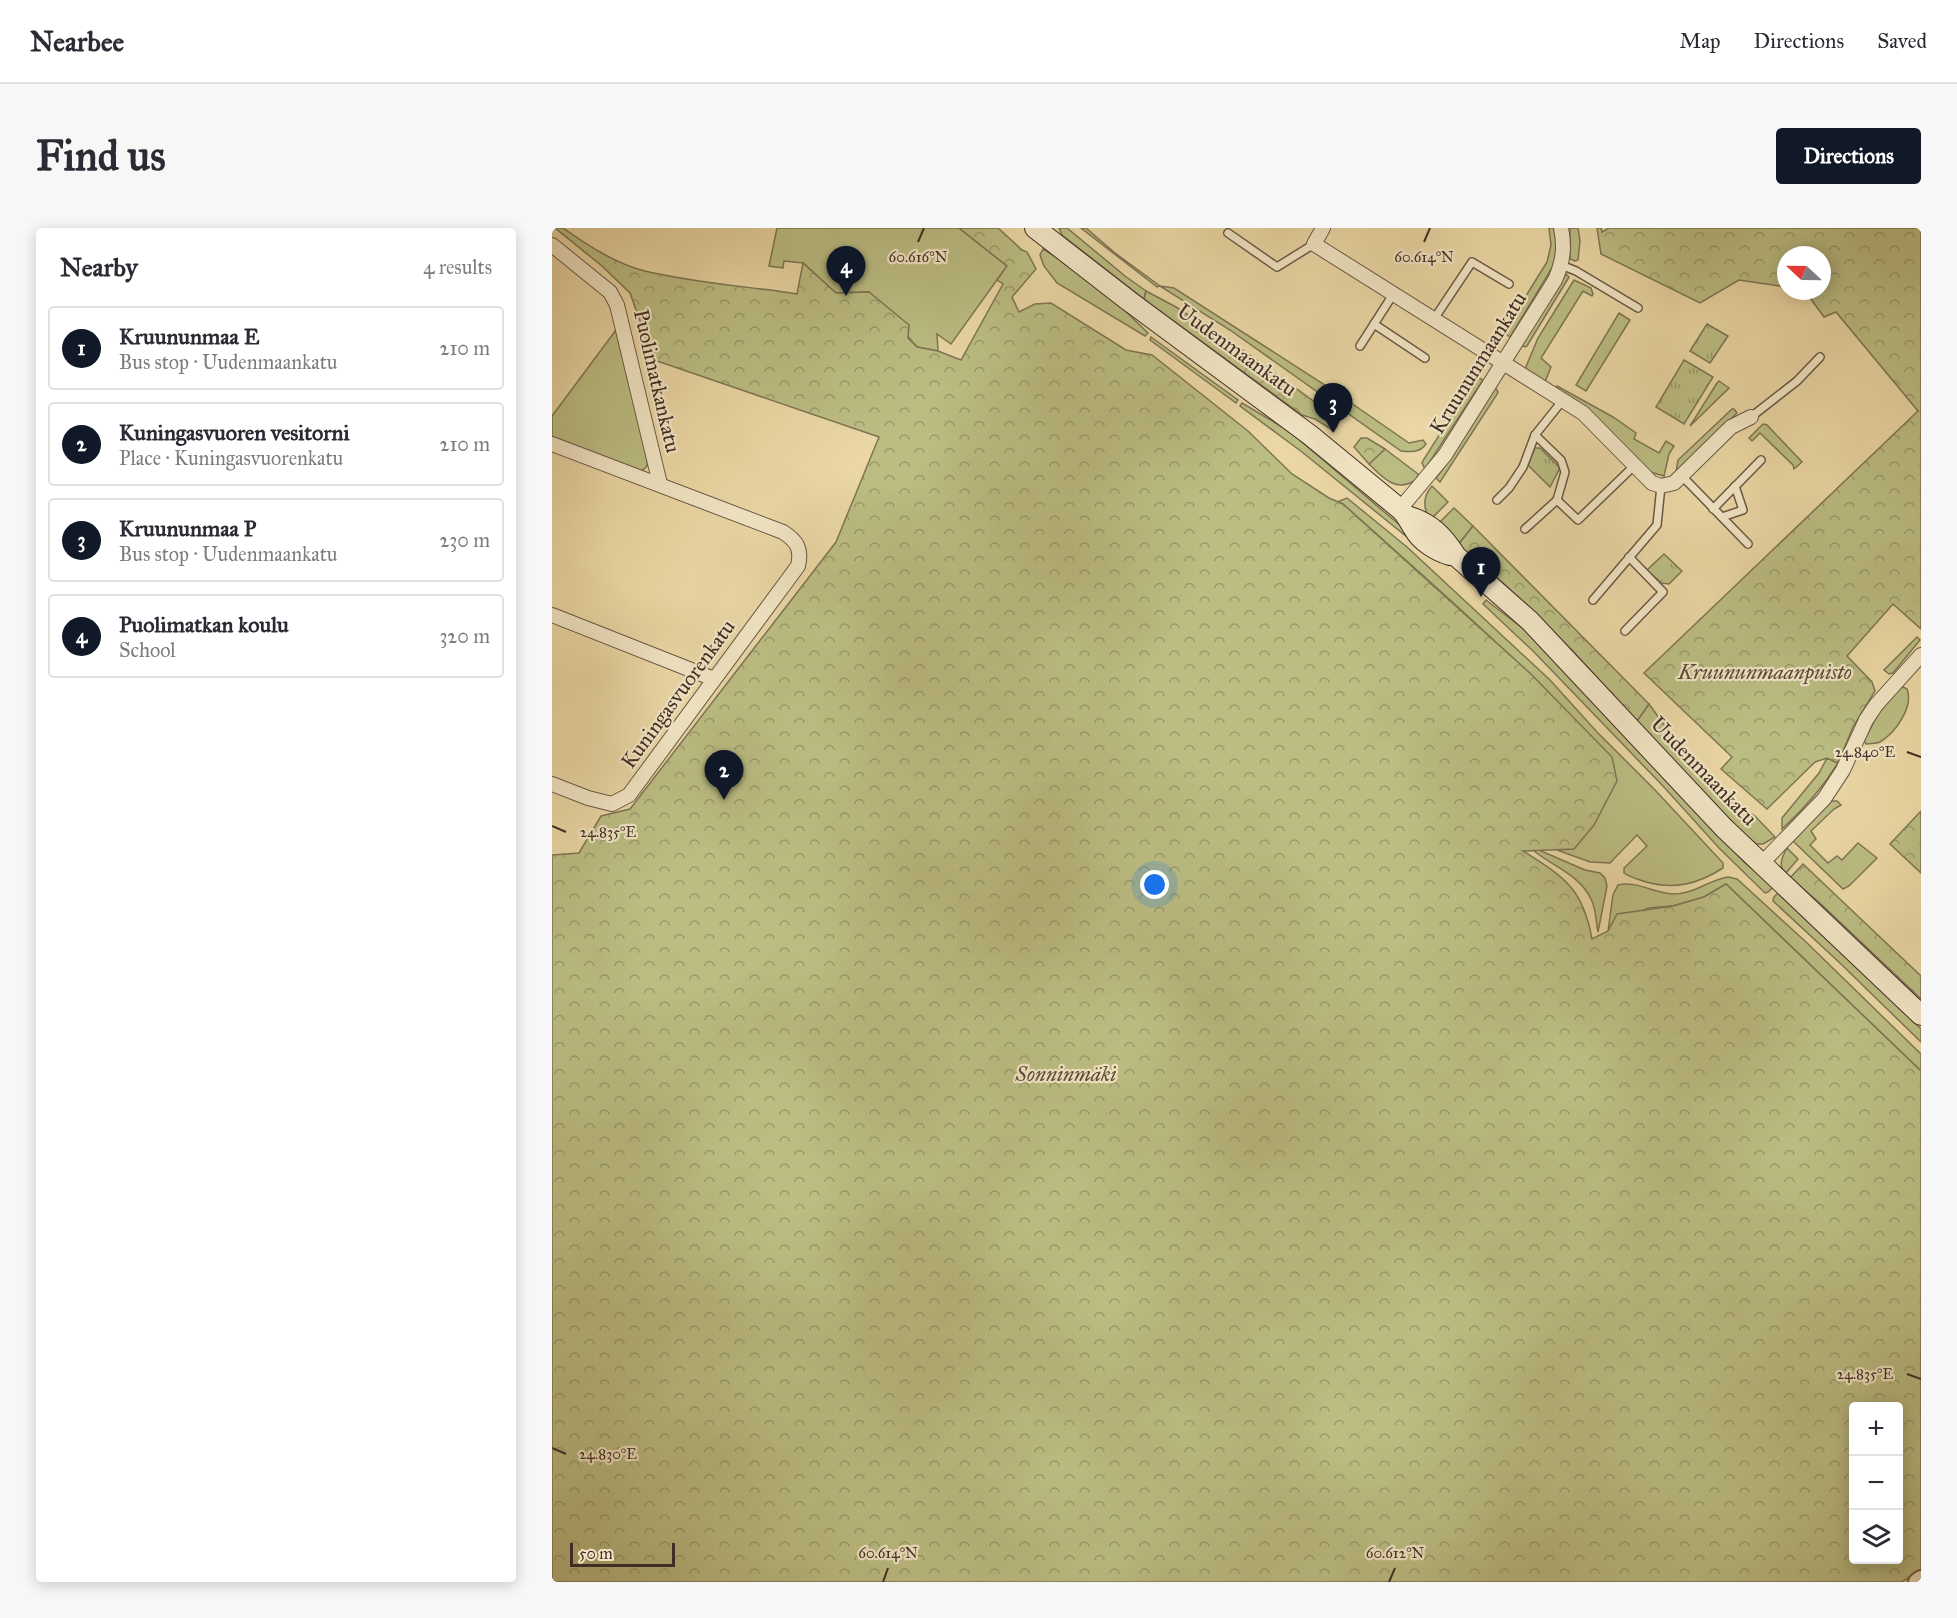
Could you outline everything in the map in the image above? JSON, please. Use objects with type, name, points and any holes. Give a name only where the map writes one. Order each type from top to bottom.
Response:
[{"type":"main road","name":"Uudenmaankatu","points":[[1041,230],[1129,301],[1310,435],[1403,512],[1414,531],[1421,537],[1439,551],[1456,556],[1530,621],[1718,821],[1921,1015]]},
{"type":"street","points":[[1323,228],[1314,244],[1583,413],[1652,483],[1661,486],[1674,483],[1731,427],[1751,417]]},
{"type":"street","name":"Kruununmaankatu","points":[[1403,512],[1445,455],[1554,280],[1561,265],[1564,240],[1561,228]]},
{"type":"street","name":"Puolimatkankatu","points":[[552,245],[610,292],[617,305],[660,484]]},
{"type":"street","points":[[552,444],[660,484]]},
{"type":"street","name":"Kuningasvuorenkatu","points":[[552,784],[588,798],[612,804],[629,795],[798,566],[799,548],[793,539],[783,532],[660,484]]},
{"type":"street","points":[[552,615],[714,679]]},
{"type":"street","points":[[1761,864],[1824,799],[1843,770],[1866,720],[1876,705],[1921,655]]},
{"type":"street","points":[[1917,1582],[1921,1579]]},
{"type":"lane","points":[[1228,233],[1276,267],[1314,244]]},
{"type":"lane","points":[[1434,319],[1472,262],[1509,284]]},
{"type":"lane","points":[[1561,265],[1576,271],[1638,308]]},
{"type":"lane","points":[[1360,346],[1394,293]]},
{"type":"lane","points":[[1374,324],[1425,358]]},
{"type":"lane","points":[[1751,417],[1797,381],[1820,357]]},
{"type":"lane","points":[[1497,500],[1509,488],[1523,466],[1535,435],[1563,400]]},
{"type":"lane","points":[[1525,529],[1557,500],[1564,472],[1561,460],[1535,435]]},
{"type":"lane","points":[[1713,508],[1761,460]]},
{"type":"lane","points":[[1557,500],[1578,520],[1634,466]]},
{"type":"lane","points":[[1682,476],[1748,544]]},
{"type":"lane","points":[[1593,600],[1657,525],[1661,486]]},
{"type":"lane","points":[[1722,517],[1743,510],[1735,486]]},
{"type":"lane","points":[[1625,631],[1663,592],[1629,557]]},
{"type":"green space","name":"Sonninmäki","points":[[555,228],[563,228],[602,253],[634,268],[701,281],[797,294],[803,263],[836,293],[869,292],[909,325],[908,338],[917,347],[938,351],[961,360],[1003,284],[997,280],[1007,266],[959,228],[998,228],[1027,252],[1036,269],[1012,297],[1019,312],[1035,304],[1051,303],[1126,350],[1152,355],[1248,431],[1292,474],[1329,498],[1343,504],[1532,675],[1612,757],[1617,781],[1594,825],[1574,849],[1523,851],[1570,886],[1583,907],[1592,939],[1608,931],[1617,914],[1673,906],[1704,897],[1726,884],[1921,1071],[1921,1570],[1902,1582],[552,1582],[552,855],[579,853],[601,816],[630,809],[836,542],[879,437],[654,360],[630,293],[602,266]]},
{"type":"green space","points":[[777,228],[959,228],[1007,266],[951,344],[937,334],[938,351],[917,347],[869,292],[836,293],[803,263],[784,261],[783,268],[769,266]]},
{"type":"green space","points":[[1059,228],[1067,228],[1146,291],[1144,299],[1062,235]]},
{"type":"green space","points":[[1081,228],[1086,228],[1160,286],[1157,287]]},
{"type":"green space","points":[[1549,228],[1554,228],[1556,239],[1556,253],[1552,268],[1510,337],[1505,333],[1506,328],[1547,262],[1551,245]]},
{"type":"green space","points":[[1570,228],[1578,228],[1580,241],[1578,260],[1575,261],[1570,259]]},
{"type":"green space","name":"Kruununmaanpuisto","points":[[1597,228],[1601,228],[1602,232],[1609,228],[1921,228],[1921,629],[1893,604],[1847,656],[1872,682],[1875,691],[1853,727],[1838,763],[1827,758],[1815,762],[1767,809],[1721,769],[1732,757],[1644,673],[1918,411],[1836,312],[1824,317],[1812,300],[1831,300],[1831,246],[1777,246],[1777,286],[1739,280],[1700,303],[1601,254]]},
{"type":"green space","points":[[1043,249],[1119,305],[1148,333],[1145,336],[1057,283],[1044,266],[1040,255]]},
{"type":"green space","points":[[1566,274],[1569,277],[1527,346],[1521,345]]},
{"type":"green space","points":[[1574,280],[1591,288],[1593,294],[1592,296],[1583,291],[1541,358],[1551,367],[1545,382],[1525,369],[1538,338]]},
{"type":"green space","points":[[1160,286],[1174,288],[1328,387],[1409,443],[1423,440],[1426,444],[1411,452],[1401,451],[1230,330]]},
{"type":"green space","points":[[1146,291],[1233,343],[1334,416],[1337,426],[1334,431],[1315,419],[1302,415],[1144,299]]},
{"type":"green space","points":[[1619,313],[1630,320],[1586,391],[1576,385]]},
{"type":"green space","points":[[1707,324],[1728,336],[1710,363],[1690,351]]},
{"type":"green space","points":[[616,330],[648,457],[647,466],[643,470],[637,471],[552,438],[552,416]]},
{"type":"green space","points":[[1151,337],[1238,400],[1236,403],[1150,340]]},
{"type":"green space","points":[[1684,360],[1713,377],[1684,424],[1656,407]]},
{"type":"green space","points":[[1479,378],[1483,380],[1425,469],[1422,463],[1424,459],[1474,380]]},
{"type":"green space","points":[[1719,381],[1729,388],[1690,426],[1717,383]]},
{"type":"green space","points":[[1557,386],[1613,417],[1636,433],[1634,439],[1659,453],[1666,441],[1674,446],[1669,454],[1664,476],[1650,472],[1586,408],[1556,388]]},
{"type":"green space","points":[[1495,387],[1498,392],[1496,396],[1440,482],[1436,478],[1452,457]]},
{"type":"green space","points":[[1242,403],[1289,431],[1415,538],[1412,541],[1302,452],[1240,406]]},
{"type":"green space","points":[[1732,409],[1737,413],[1676,472],[1678,460]]},
{"type":"green space","points":[[1763,424],[1767,425],[1802,462],[1794,469],[1793,465],[1760,433],[1752,441],[1749,438]]},
{"type":"green space","points":[[1361,438],[1367,438],[1385,449],[1369,464],[1354,447]]},
{"type":"green space","points":[[1535,448],[1540,448],[1560,468],[1550,487],[1528,465]]},
{"type":"green space","points":[[1385,449],[1418,474],[1416,480],[1402,485],[1390,482],[1369,464]]},
{"type":"green space","points":[[1432,486],[1448,502],[1430,520],[1425,502]]},
{"type":"green space","points":[[1347,498],[1407,547],[1550,680],[1723,863],[1723,868],[1695,882],[1677,885],[1657,884],[1632,877],[1624,873],[1624,868],[1647,846],[1637,835],[1610,863],[1590,862],[1557,850],[1574,849],[1571,716],[1459,608],[1343,504],[1337,502]]},
{"type":"green space","points":[[1454,508],[1473,526],[1458,545],[1437,525]]},
{"type":"green space","points":[[1473,526],[1649,704],[1637,721],[1571,649],[1503,583],[1458,545]]},
{"type":"green space","points":[[1664,554],[1682,571],[1669,584],[1661,583],[1647,570]]},
{"type":"green space","points":[[1486,600],[1525,630],[1744,862],[1773,887],[1768,892],[1765,893],[1719,848],[1663,786],[1534,652],[1483,604]]},
{"type":"green space","points":[[1917,637],[1920,640],[1893,673],[1889,674],[1884,670]]},
{"type":"green space","points":[[1903,687],[1907,689],[1908,704],[1902,719],[1886,738],[1877,743],[1866,744],[1864,741],[1878,714]]},
{"type":"green space","points":[[1649,704],[1695,768],[1721,795],[1755,816],[1775,837],[1763,844],[1756,844],[1727,819],[1637,721]]},
{"type":"green space","points":[[1827,758],[1838,763],[1812,798],[1782,829],[1782,818],[1819,773]]},
{"type":"green space","points":[[1831,801],[1837,801],[1841,805],[1811,831],[1816,839],[1810,845],[1828,863],[1837,856],[1842,860],[1858,843],[1877,858],[1849,886],[1843,889],[1793,841]]},
{"type":"green space","points":[[1921,811],[1921,873],[1890,844]]},
{"type":"green space","points":[[1787,848],[1798,859],[1785,874],[1781,864]]},
{"type":"green space","points":[[1533,850],[1539,850],[1585,870],[1600,873],[1605,878],[1607,886],[1598,932],[1594,907],[1586,890],[1573,877]]},
{"type":"green space","points":[[1803,864],[1921,976],[1921,999],[1821,904],[1790,878]]},
{"type":"green space","points":[[1728,877],[1737,879],[1806,942],[1921,1054],[1921,1071],[1726,884],[1704,897],[1673,906],[1648,908],[1608,931],[1613,895],[1618,885],[1631,884],[1674,894],[1688,892]]},
{"type":"green space","points":[[1778,893],[1838,947],[1921,1029],[1921,1042],[1773,901]]},
{"type":"place","name":"Puolimatkan koulu","points":[[846,296]]},
{"type":"place","name":"Kruununmaa P","points":[[1333,433]]},
{"type":"place","name":"Kruununmaa E","points":[[1481,597]]},
{"type":"place","name":"Kuningasvuoren vesitorni","points":[[724,800]]}]
